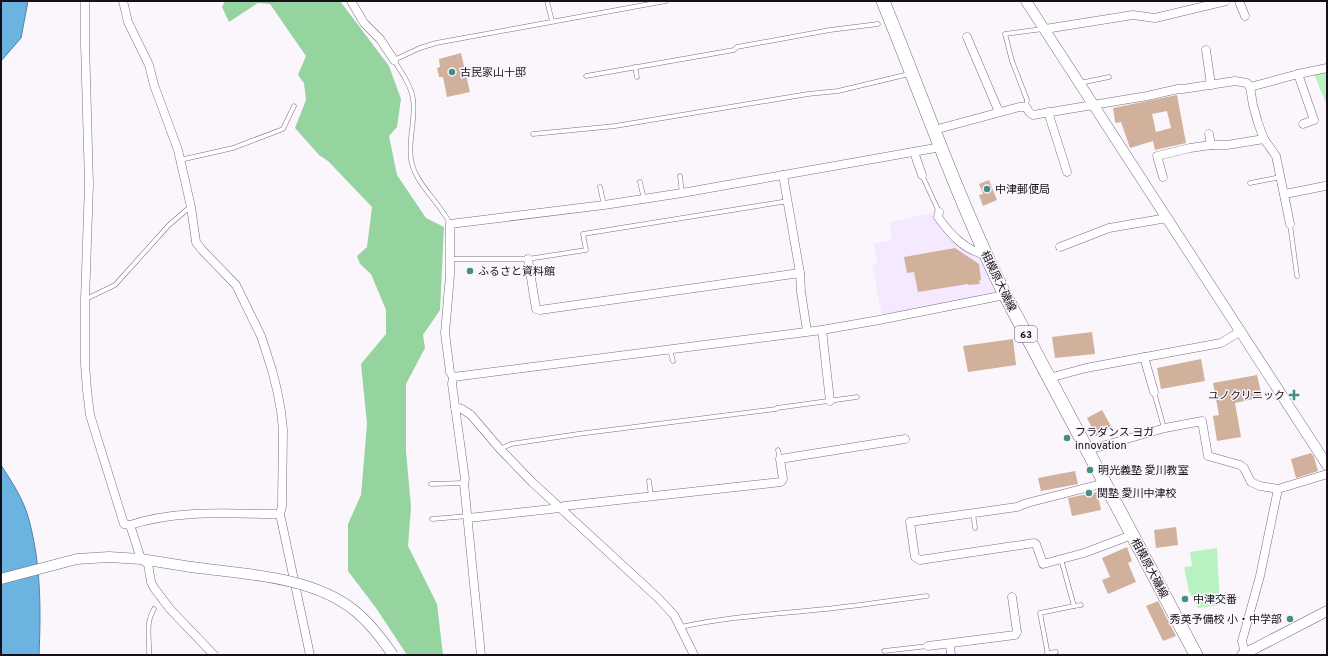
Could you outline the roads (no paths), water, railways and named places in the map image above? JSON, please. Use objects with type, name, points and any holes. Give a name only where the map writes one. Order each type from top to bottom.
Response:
[{"type":"main road","name":"相模原大磯線","points":[[883,1],[941,147],[986,255],[1005,295],[1196,655]]},
{"type":"street","points":[[85,1],[84,43],[89,184],[85,300],[85,364],[90,415],[124,524],[130,525],[180,515],[280,514]]},
{"type":"street","points":[[124,1],[128,22],[149,65],[154,85],[170,127],[180,160],[191,207],[196,242],[236,285],[261,336],[277,390],[282,411],[283,430],[282,506],[280,514],[310,655]]},
{"type":"street","points":[[351,1],[364,23],[380,39],[394,60]]},
{"type":"street","points":[[1026,1],[1327,464]]},
{"type":"street","points":[[1045,29],[1133,15],[1155,18],[1207,10],[1226,1]]},
{"type":"street","points":[[1239,1],[1245,16]]},
{"type":"street","points":[[967,37],[999,112]]},
{"type":"street","points":[[1206,50],[1211,85]]},
{"type":"street","points":[[1250,87],[1327,68]]},
{"type":"street","points":[[1298,74],[1314,120],[1303,124]]},
{"type":"street","points":[[934,130],[999,112],[1026,107],[1033,115],[1094,106],[1147,96],[1178,88],[1183,89],[1235,81],[1247,83],[1250,87],[1253,105],[1264,139],[1276,156],[1290,224]]},
{"type":"street","points":[[1048,112],[1065,168],[1073,161]]},
{"type":"street","points":[[1209,134],[1211,145]]},
{"type":"street","points":[[1163,177],[1157,156],[1190,148],[1211,145],[1227,145],[1264,139]]},
{"type":"street","points":[[481,655],[464,483],[465,479],[452,384],[453,377],[450,372],[445,333],[450,275],[450,224],[644,199],[941,147]]},
{"type":"street","points":[[914,152],[922,175]]},
{"type":"street","points":[[783,175],[800,273],[801,292],[807,331]]},
{"type":"street","points":[[1285,194],[1325,186]]},
{"type":"street","points":[[939,212],[938,217],[949,232],[962,244],[977,253],[986,255]]},
{"type":"street","points":[[1060,247],[1109,228],[1167,218]]},
{"type":"street","points":[[528,258],[536,309],[540,310],[800,273]]},
{"type":"street","points":[[453,377],[822,330],[1005,295]]},
{"type":"street","points":[[822,330],[830,401]]},
{"type":"street","points":[[1049,378],[1086,368],[1221,343],[1241,331]]},
{"type":"street","points":[[1144,357],[1154,392]]},
{"type":"street","points":[[456,407],[471,415],[500,449],[560,508],[674,614],[694,655]]},
{"type":"street","points":[[1088,450],[1165,428],[1202,421],[1208,456],[1240,465],[1244,468],[1252,482],[1260,486],[1278,489],[1327,474]]},
{"type":"street","points":[[468,517],[560,508],[564,506],[781,482],[783,479],[780,459],[840,446],[897,444],[905,439]]},
{"type":"street","points":[[1105,483],[1027,503],[1017,507],[910,522],[915,557],[920,560],[1034,543],[1036,544],[1042,564],[1084,553],[1132,535]]},
{"type":"street","points":[[1278,489],[1260,576],[1242,641],[1244,654],[1327,612]]},
{"type":"street","points":[[130,525],[141,559],[148,564],[151,582],[154,588],[170,609],[214,655]]},
{"type":"street","points":[[1,579],[77,559],[109,557],[141,559],[284,580],[308,586],[334,597],[355,610],[372,627],[393,655]]},
{"type":"street","points":[[928,646],[1015,635],[1017,632],[1010,608],[1012,597]]},
{"type":"street","points":[[950,644],[951,655]]},
{"type":"lane","points":[[547,1],[552,21]]},
{"type":"lane","points":[[450,224],[443,211],[416,176],[411,160],[409,146],[413,98],[407,83],[394,60],[420,48],[436,43],[666,1]]},
{"type":"lane","points":[[586,76],[734,50],[737,47],[830,30],[878,24]]},
{"type":"lane","points":[[1026,107],[1027,100],[1012,61],[1005,34],[1038,28],[1045,29]]},
{"type":"lane","points":[[635,67],[636,77]]},
{"type":"lane","points":[[533,134],[615,126],[822,89],[838,91],[912,74]]},
{"type":"lane","points":[[1080,83],[1109,77]]},
{"type":"lane","points":[[180,160],[233,148],[283,129],[294,106]]},
{"type":"lane","points":[[922,175],[939,212]]},
{"type":"lane","points":[[680,176],[682,193]]},
{"type":"lane","points":[[1250,183],[1281,177]]},
{"type":"lane","points":[[640,182],[644,199]]},
{"type":"lane","points":[[600,187],[604,205]]},
{"type":"lane","points":[[450,259],[528,258],[586,250],[583,234],[788,201]]},
{"type":"lane","points":[[85,300],[115,285],[169,225],[191,207]]},
{"type":"lane","points":[[1290,224],[1298,276]]},
{"type":"lane","points":[[670,349],[673,361]]},
{"type":"lane","points":[[1154,392],[1165,428]]},
{"type":"lane","points":[[500,449],[511,444],[578,434],[857,398]]},
{"type":"lane","points":[[778,450],[780,459]]},
{"type":"lane","points":[[649,481],[651,496]]},
{"type":"lane","points":[[431,484],[464,483]]},
{"type":"lane","points":[[435,513],[434,519],[468,517]]},
{"type":"lane","points":[[973,513],[976,528]]},
{"type":"lane","points":[[1061,559],[1074,606]]},
{"type":"lane","points":[[681,627],[715,620],[927,596]]},
{"type":"lane","points":[[1056,652],[1048,654],[1040,613],[1081,605]]},
{"type":"lane","points":[[149,655],[150,644],[148,627],[150,616],[154,609]]},
{"type":"lane","points":[[884,651],[928,646]]},
{"type":"water","points":[[1,1],[28,1],[21,38],[1,61]]},
{"type":"water","points":[[1,465],[24,505],[33,537],[39,587],[39,655],[1,655]]},
{"type":"place","name":"古民家山十邸","points":[[452,72]]},
{"type":"place","name":"中津郵便局","points":[[987,189]]},
{"type":"place","name":"ふるさと資料館","points":[[470,271]]},
{"type":"place","name":"ユノクリニック","points":[[1294,395]]},
{"type":"place","name":"フラダンス ヨガ innovation","points":[[1067,438]]},
{"type":"place","name":"明光義塾 愛川教室","points":[[1090,470]]},
{"type":"place","name":"関塾 愛川中津校","points":[[1089,493]]},
{"type":"place","name":"中津交番","points":[[1185,599]]},
{"type":"place","name":"秀英予備校 小・中学部","points":[[1290,619]]}]
